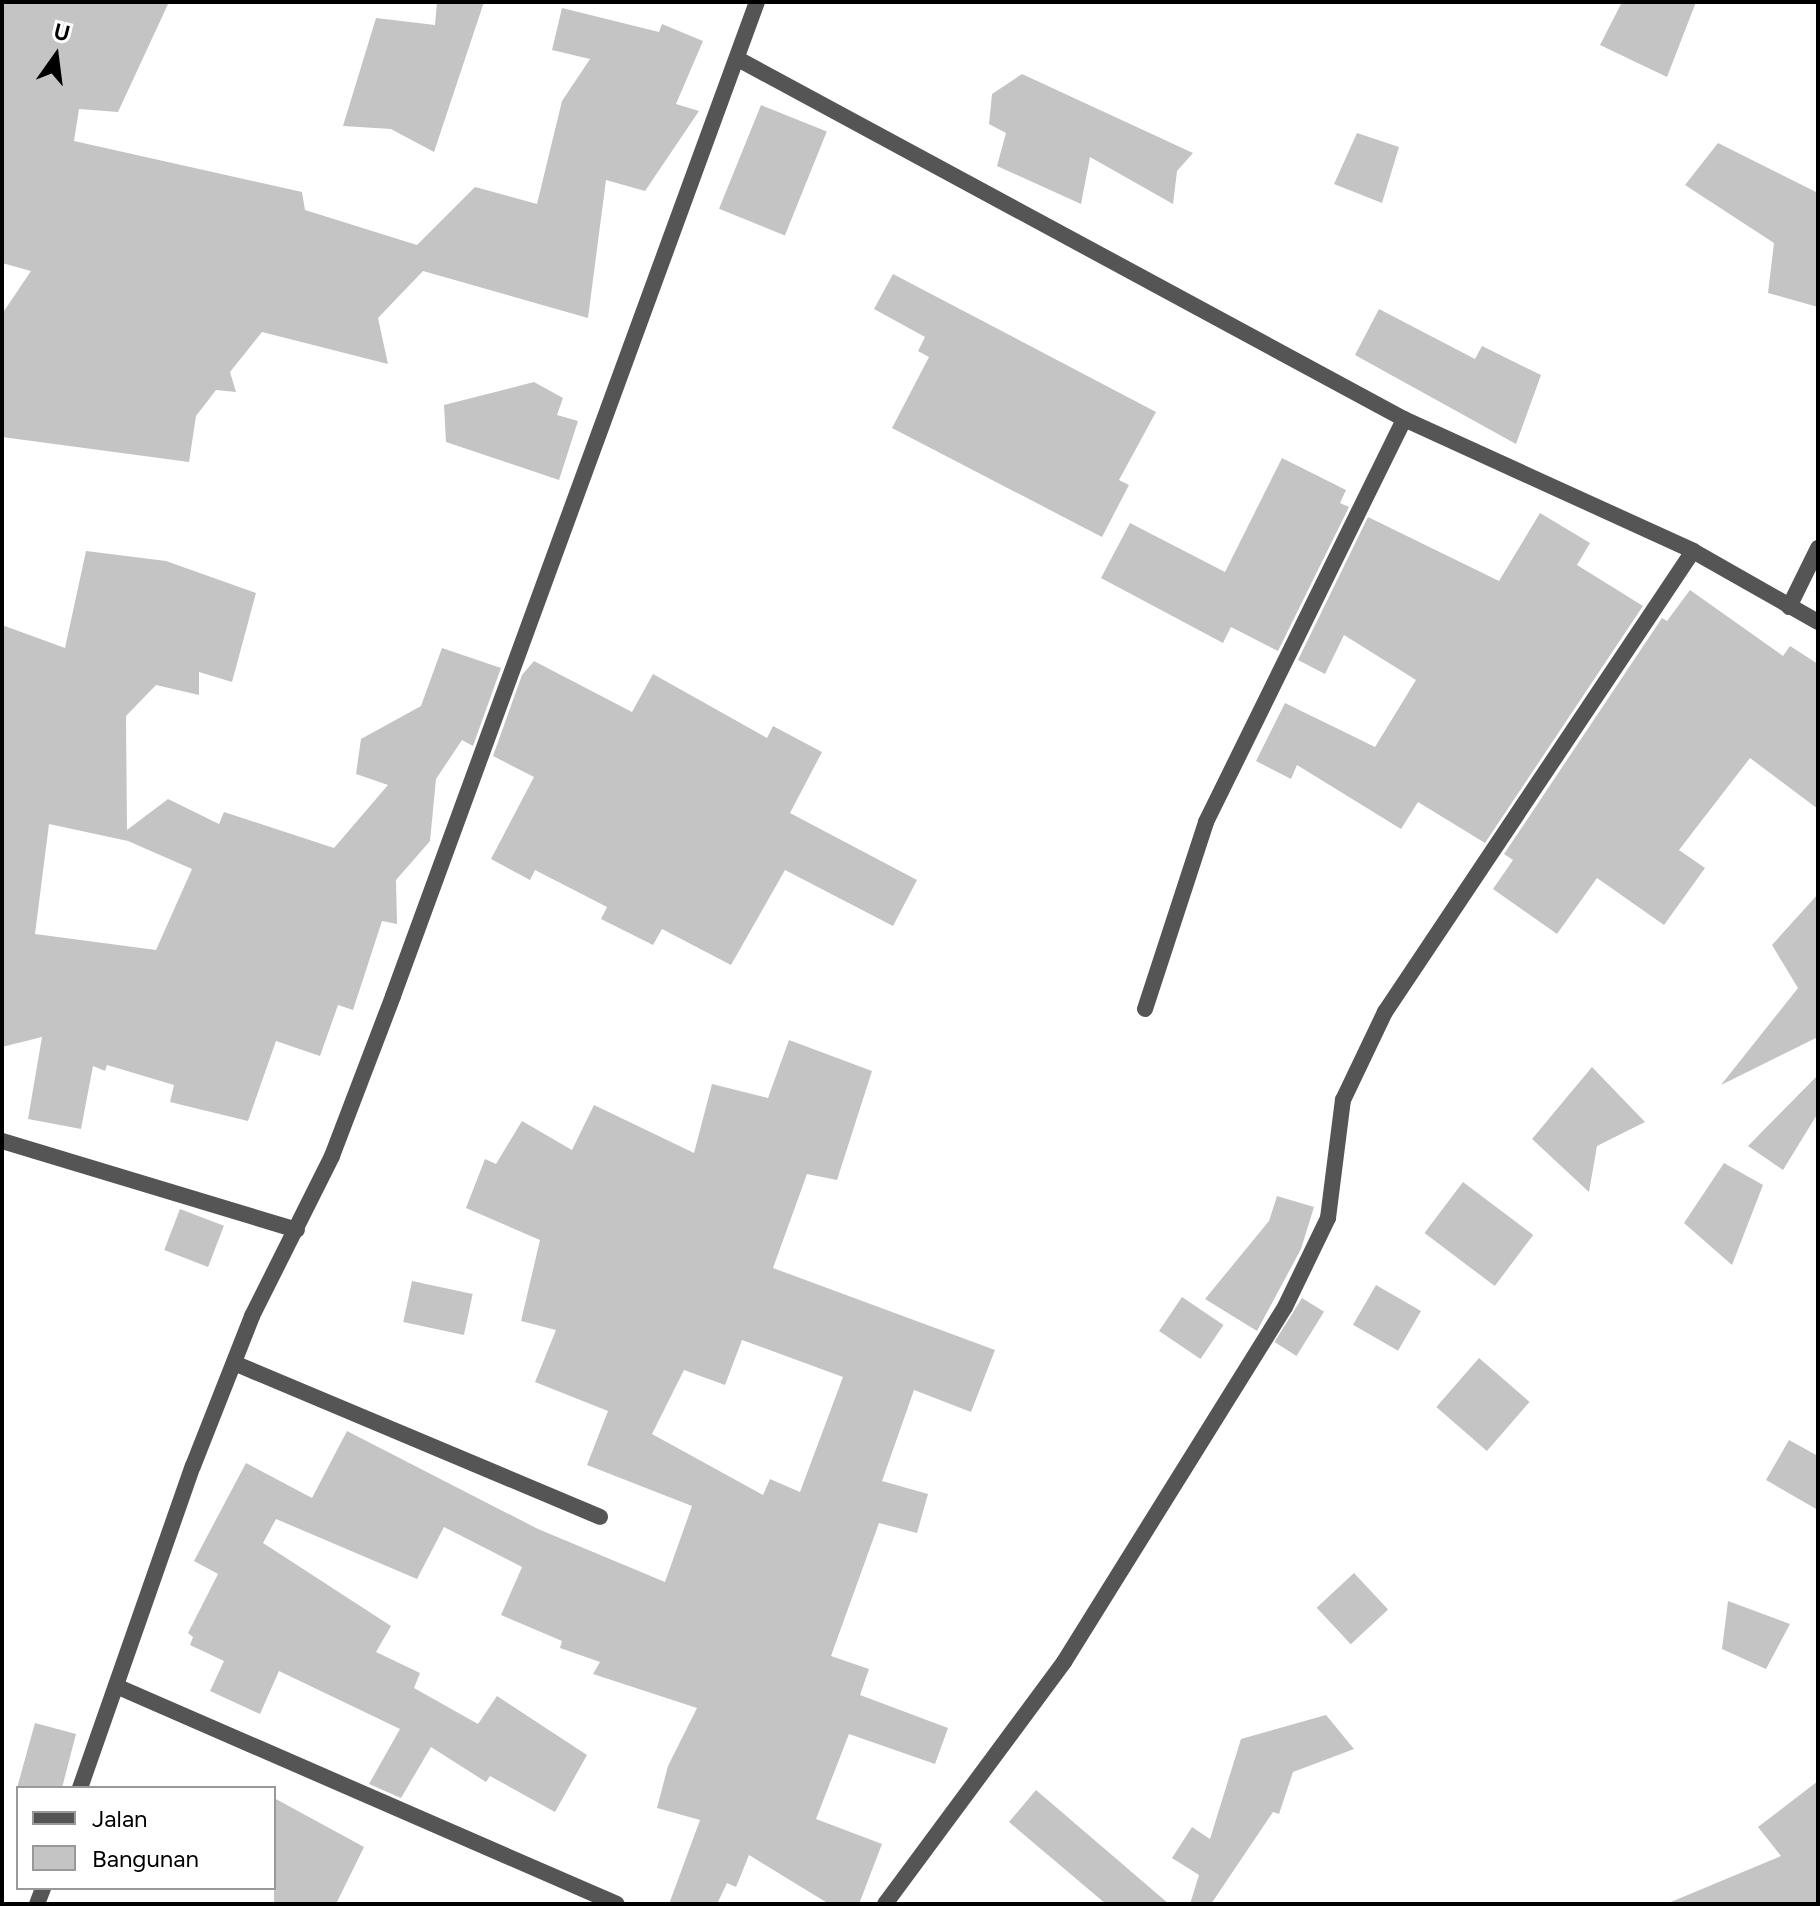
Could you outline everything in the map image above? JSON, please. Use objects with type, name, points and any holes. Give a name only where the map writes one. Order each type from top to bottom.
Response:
[{"type":"street","points":[[81,1786],[234,1363],[297,1230],[387,1011],[757,2]]},
{"type":"street","points":[[738,59],[1404,419],[1693,551],[1818,622]]},
{"type":"street","points":[[1145,1009],[1206,822],[1404,419]]},
{"type":"street","points":[[1789,607],[1818,548]]},
{"type":"street","points":[[885,1904],[1064,1662],[1285,1307],[1328,1218],[1343,1100],[1385,1012],[1693,551]]},
{"type":"street","points":[[2,1141],[297,1230]]},
{"type":"street","points":[[234,1363],[600,1517]]},
{"type":"street","points":[[116,1686],[617,1904]]},
{"type":"building","points":[[2,2],[169,2],[118,112],[79,109],[74,141],[302,192],[305,210],[417,245],[475,187],[537,204],[562,101],[590,59],[552,50],[562,8],[659,32],[662,24],[703,41],[676,104],[699,111],[645,191],[606,180],[588,318],[423,271],[378,318],[388,364],[262,332],[230,372],[236,392],[216,390],[196,416],[189,462],[2,437],[2,314],[31,271],[2,263]]},
{"type":"building","points":[[437,2],[484,2],[434,152],[391,129],[343,126],[376,18],[435,25]]},
{"type":"building","points":[[1622,2],[1696,2],[1667,77],[1600,45]]},
{"type":"building","points":[[1022,74],[1193,153],[1177,171],[1173,204],[1090,157],[1081,204],[997,166],[1006,133],[989,124],[992,94]]},
{"type":"building","points":[[761,105],[827,132],[785,235],[719,209]]},
{"type":"building","points":[[1357,133],[1399,147],[1382,203],[1334,184]]},
{"type":"building","points":[[1718,143],[1818,193],[1818,307],[1768,293],[1774,243],[1685,185]]},
{"type":"building","points":[[893,274],[1156,412],[1119,480],[1129,485],[1102,537],[892,428],[929,357],[918,351],[925,337],[874,309]]},
{"type":"building","points":[[1379,309],[1475,359],[1482,346],[1541,375],[1516,444],[1355,355]]},
{"type":"building","points":[[534,382],[563,398],[557,415],[578,421],[559,480],[446,442],[444,405]]},
{"type":"building","points":[[1282,458],[1346,490],[1340,503],[1349,507],[1278,651],[1231,627],[1223,643],[1101,578],[1130,523],[1225,572]]},
{"type":"building","points":[[1540,513],[1590,543],[1577,565],[1643,606],[1485,843],[1418,802],[1401,829],[1297,765],[1291,779],[1256,761],[1285,703],[1375,747],[1416,680],[1344,635],[1325,674],[1298,660],[1368,517],[1499,581]]},
{"type":"building","points":[[86,551],[166,561],[256,593],[232,682],[199,672],[199,695],[156,685],[126,716],[127,830],[168,799],[219,824],[224,812],[334,848],[388,785],[356,774],[361,739],[421,706],[442,648],[501,668],[473,746],[462,740],[436,779],[430,841],[396,880],[397,924],[382,921],[353,1010],[338,1005],[320,1056],[276,1041],[248,1121],[170,1102],[174,1085],[107,1065],[105,1071],[93,1066],[81,1129],[28,1119],[42,1037],[2,1047],[2,625],[65,648]],"holes":[[[49,824],[128,841],[192,869],[156,950],[35,934]]]},
{"type":"building","points":[[1690,590],[1783,656],[1790,646],[1818,664],[1818,809],[1750,758],[1679,850],[1705,868],[1664,925],[1597,878],[1557,934],[1493,889],[1513,860],[1504,854],[1662,618],[1667,621]]},
{"type":"building","points":[[534,661],[632,712],[653,674],[767,738],[773,726],[822,752],[790,813],[917,880],[893,926],[785,870],[731,965],[662,929],[653,945],[601,919],[607,907],[535,870],[530,880],[491,859],[534,777],[493,756],[522,675]]},
{"type":"building","points":[[1818,894],[1818,1037],[1721,1085],[1798,988],[1772,945]]},
{"type":"building","points":[[789,1040],[872,1071],[837,1180],[807,1174],[773,1268],[995,1350],[971,1412],[914,1390],[882,1481],[928,1494],[917,1533],[879,1523],[831,1656],[869,1669],[860,1695],[948,1728],[935,1764],[849,1734],[816,1819],[882,1844],[859,1904],[829,1904],[749,1855],[736,1887],[727,1883],[717,1904],[669,1904],[700,1820],[657,1808],[668,1766],[697,1708],[593,1674],[600,1662],[560,1648],[562,1641],[501,1615],[522,1567],[444,1527],[417,1579],[276,1519],[263,1543],[391,1626],[376,1652],[420,1673],[414,1688],[478,1724],[497,1696],[587,1755],[555,1812],[490,1776],[486,1782],[431,1747],[401,1798],[369,1784],[400,1729],[279,1671],[260,1714],[210,1691],[224,1661],[190,1645],[193,1637],[188,1633],[218,1574],[194,1561],[246,1463],[312,1498],[347,1431],[538,1529],[665,1582],[692,1506],[587,1465],[608,1411],[535,1382],[556,1330],[521,1321],[540,1240],[466,1208],[485,1159],[496,1164],[522,1121],[572,1150],[594,1105],[694,1153],[712,1084],[768,1098]],"holes":[[[742,1340],[843,1377],[800,1492],[770,1479],[763,1495],[652,1434],[684,1370],[725,1385]]]},
{"type":"building","points":[[1592,1067],[1645,1122],[1597,1146],[1589,1192],[1532,1139]]},
{"type":"building","points":[[1818,1075],[1818,1113],[1783,1170],[1748,1146]]},
{"type":"building","points":[[1724,1163],[1763,1185],[1732,1265],[1684,1223]]},
{"type":"building","points":[[1463,1182],[1533,1235],[1495,1286],[1424,1233]]},
{"type":"building","points":[[1277,1196],[1314,1207],[1301,1249],[1257,1331],[1205,1299],[1269,1221]]},
{"type":"building","points":[[180,1209],[224,1226],[208,1267],[164,1250]]},
{"type":"building","points":[[412,1281],[473,1294],[464,1335],[403,1322]]},
{"type":"building","points":[[1376,1285],[1421,1311],[1398,1351],[1353,1325]]},
{"type":"building","points":[[1182,1297],[1223,1325],[1201,1359],[1159,1331]]},
{"type":"building","points":[[1302,1298],[1324,1312],[1296,1356],[1274,1342]]},
{"type":"building","points":[[1479,1358],[1530,1402],[1487,1451],[1436,1407]]},
{"type":"building","points":[[1789,1440],[1818,1456],[1818,1510],[1766,1480]]},
{"type":"building","points":[[1354,1573],[1388,1610],[1351,1644],[1317,1608]]},
{"type":"building","points":[[1728,1601],[1790,1624],[1766,1669],[1722,1649]]},
{"type":"building","points":[[1326,1715],[1354,1749],[1293,1772],[1279,1814],[1273,1812],[1211,1904],[1190,1904],[1199,1875],[1172,1858],[1192,1827],[1210,1839],[1241,1739]]},
{"type":"building","points":[[35,1723],[76,1734],[63,1786],[18,1786]]},
{"type":"building","points":[[1818,1781],[1818,1904],[1666,1904],[1781,1856],[1758,1827]]},
{"type":"building","points":[[1036,1790],[1169,1904],[1106,1904],[1009,1822]]},
{"type":"building","points":[[276,1799],[364,1847],[336,1904],[274,1904]]}]
